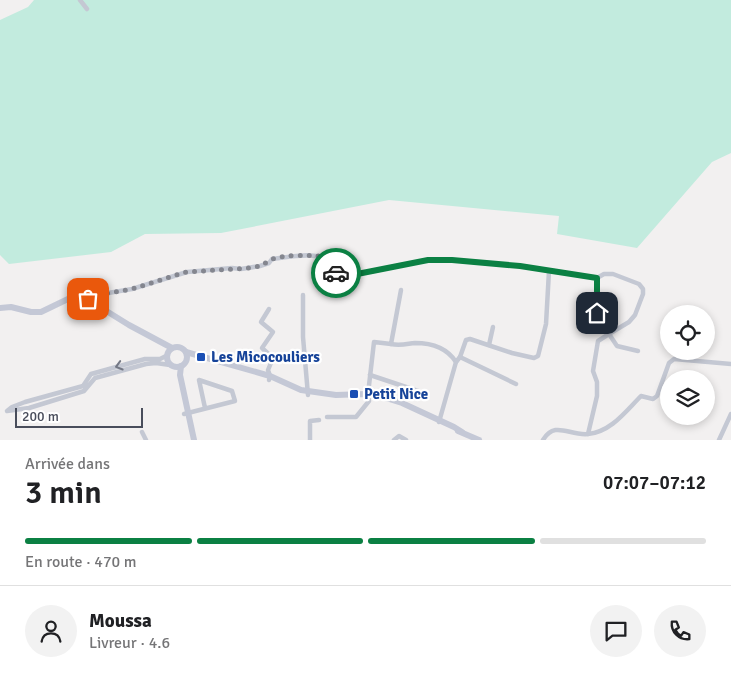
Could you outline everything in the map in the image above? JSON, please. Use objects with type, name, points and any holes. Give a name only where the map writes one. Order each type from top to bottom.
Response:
[{"type":"street","points":[[80,0],[87,9]]},
{"type":"street","points":[[80,298],[132,289],[186,272],[247,268],[260,266],[272,259],[291,256],[321,258],[338,276],[342,277],[428,260],[479,261],[597,278],[604,274],[613,274],[639,284],[643,289],[643,294],[635,315],[629,322],[598,341],[593,372],[597,382],[597,396],[588,434]]},
{"type":"street","points":[[439,421],[456,362],[460,357],[466,340],[470,339],[534,358],[538,356],[546,324],[549,271]]},
{"type":"street","points":[[597,278],[597,313],[617,346],[638,351]]},
{"type":"street","points":[[391,344],[401,290]]},
{"type":"street","points":[[303,295],[303,338],[309,394]]},
{"type":"street","points":[[0,308],[11,307],[31,312],[41,312],[70,298],[88,299],[164,344],[180,375],[193,440]]},
{"type":"street","points":[[269,378],[268,370],[273,358],[262,348],[272,332],[261,322],[270,309]]},
{"type":"street","points":[[488,345],[493,327]]},
{"type":"street","points":[[327,417],[356,417],[369,401],[368,395],[374,342],[401,346],[415,343],[437,346],[447,350],[456,362]]},
{"type":"street","points":[[175,366],[156,363],[146,364],[95,378],[84,391],[29,408],[7,411],[25,402],[83,386],[92,374],[145,359],[160,359],[169,352],[181,348],[187,355],[198,356],[269,378],[309,394],[337,398],[368,395],[388,401],[439,421],[479,440]]},
{"type":"street","points":[[175,366],[187,355]]},
{"type":"street","points":[[460,357],[516,384]]},
{"type":"street","points":[[543,440],[554,429],[588,434],[600,432],[608,428],[641,396],[653,400],[658,396],[668,363],[674,359],[731,364]]},
{"type":"street","points":[[370,375],[418,391]]},
{"type":"street","points":[[187,413],[206,408],[235,400],[232,391],[199,380],[206,408]]},
{"type":"street","points":[[719,440],[731,414]]},
{"type":"street","points":[[310,440],[310,421],[319,420]]},
{"type":"street","points":[[142,432],[146,440]]},
{"type":"street","points":[[394,440],[400,436],[406,440]]},
{"type":"green space","points":[[34,0],[731,0],[731,153],[712,162],[637,248],[557,234],[559,216],[389,200],[221,233],[145,234],[111,252],[9,264],[0,255],[0,20],[28,7]]},
{"type":"way so far","points":[[88,299],[80,298],[132,289],[186,272],[250,268],[268,263],[272,259],[291,256],[318,256],[336,273]]},
{"type":"place","name":"Les Micocouliers","points":[[201,357]]},
{"type":"place","name":"Petit Nice","points":[[354,394]]},
{"type":"route","points":[[336,273],[342,277],[428,260],[479,261],[537,268],[597,278],[597,313]]}]
